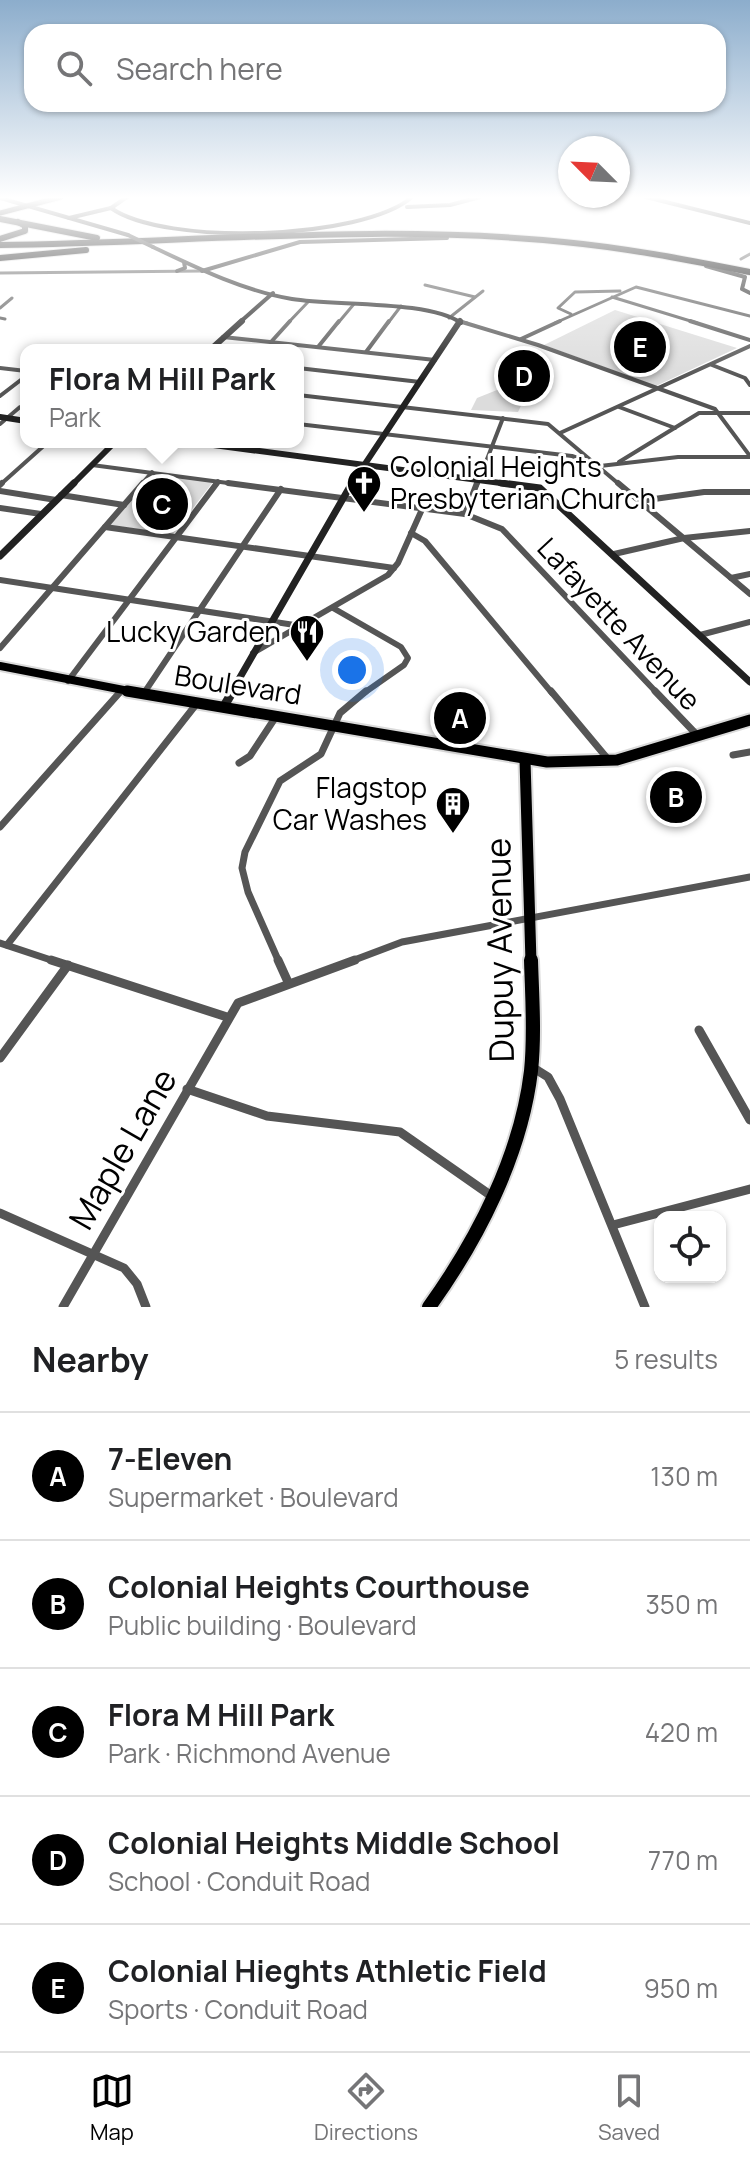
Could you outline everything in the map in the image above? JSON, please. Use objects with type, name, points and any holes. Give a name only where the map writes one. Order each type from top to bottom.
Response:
[{"type":"highway","points":[[679,258],[750,272]]},
{"type":"highway","points":[[689,258],[750,272]]},
{"type":"main road","name":"Boulevard","points":[[0,666],[68,681],[525,760],[609,761],[750,720]]},
{"type":"main road","name":"Dupuy Avenue","points":[[429,1307],[466,1255],[493,1197],[525,1102],[532,1067],[525,760]]},
{"type":"street","points":[[176,258],[202,271],[308,302],[401,306],[521,339],[710,407],[721,413],[750,457]]},
{"type":"street","points":[[0,273],[202,271],[246,258]]},
{"type":"street","points":[[660,258],[745,277],[742,289],[750,293]]},
{"type":"street","points":[[177,271],[185,268],[184,262]]},
{"type":"street","points":[[425,285],[475,297]]},
{"type":"street","points":[[573,315],[558,308],[577,291],[650,288],[750,316]]},
{"type":"street","points":[[260,290],[264,294],[260,302]]},
{"type":"street","points":[[449,318],[483,291]]},
{"type":"street","points":[[521,339],[624,291]]},
{"type":"street","points":[[216,344],[273,293]]},
{"type":"street","points":[[612,297],[750,340]]},
{"type":"street","points":[[0,308],[12,298]]},
{"type":"street","points":[[271,342],[308,302]]},
{"type":"street","points":[[318,347],[354,304]]},
{"type":"street","points":[[366,352],[401,306]]},
{"type":"street","points":[[224,706],[365,463],[462,322]]},
{"type":"street","points":[[223,337],[290,344]]},
{"type":"street","points":[[304,346],[435,360]]},
{"type":"street","points":[[560,433],[750,346]]},
{"type":"street","points":[[712,365],[745,378],[750,385]]},
{"type":"street","points":[[0,368],[20,373]]},
{"type":"street","points":[[304,369],[420,382]]},
{"type":"street","points":[[0,396],[20,379]]},
{"type":"street","points":[[304,396],[548,424],[750,594]]},
{"type":"street","points":[[0,424],[3,418],[20,407]]},
{"type":"street","points":[[619,407],[675,428]]},
{"type":"street","points":[[616,464],[710,407]]},
{"type":"street","points":[[699,413],[750,413]]},
{"type":"street","points":[[465,514],[503,418]]},
{"type":"street","points":[[304,425],[572,456],[587,455]]},
{"type":"street","points":[[0,488],[42,448]]},
{"type":"street","points":[[1,553],[109,448]]},
{"type":"street","points":[[241,448],[524,484],[546,491],[750,682]]},
{"type":"street","points":[[572,456],[600,466],[678,457],[750,457]]},
{"type":"street","name":"Lafayette Avenue","points":[[92,465],[423,507],[465,514],[502,529],[697,735]]},
{"type":"street","points":[[0,648],[152,472]]},
{"type":"street","points":[[68,681],[218,481]]},
{"type":"street","points":[[0,488],[124,505]]},
{"type":"street","points":[[144,693],[281,489]]},
{"type":"street","points":[[640,501],[704,492],[750,492]]},
{"type":"street","points":[[253,653],[381,580],[394,568],[423,507]]},
{"type":"street","points":[[0,508],[41,514]]},
{"type":"street","points":[[105,527],[394,568]]},
{"type":"street","points":[[614,554],[684,538],[750,531]]},
{"type":"street","points":[[411,533],[425,541],[609,761]]},
{"type":"street","points":[[731,578],[750,574]]},
{"type":"street","points":[[0,580],[301,626]]},
{"type":"street","points":[[288,982],[248,892],[243,860],[280,781],[317,759],[352,701],[404,665],[408,658],[401,647],[333,608]]},
{"type":"street","points":[[700,635],[750,622]]},
{"type":"street","points":[[0,827],[122,690]]},
{"type":"street","points":[[198,702],[3,944],[227,1017],[240,1001],[402,942],[750,877]]},
{"type":"street","points":[[239,763],[250,756],[277,715]]},
{"type":"street","points":[[733,755],[750,752]]},
{"type":"street","points":[[0,1058],[68,965]]},
{"type":"street","name":"Maple Lane","points":[[63,1307],[227,1017]]},
{"type":"street","points":[[699,1030],[750,1120]]},
{"type":"street","points":[[532,1067],[543,1072],[553,1084],[645,1307]]},
{"type":"street","points":[[187,1089],[267,1116],[400,1132],[493,1197]]},
{"type":"street","points":[[613,1225],[750,1189]]},
{"type":"street","points":[[0,1213],[94,1253],[132,1276],[146,1307]]},
{"type":"shaded area","points":[[615,310],[737,348],[656,386],[544,345]]},
{"type":"shaded area","points":[[497,390],[527,393],[518,412],[471,410],[477,398]]},
{"type":"shaded area","points":[[153,474],[213,482],[173,534],[109,525]]},
{"type":"place","name":"Colonial Hieghts Athletic Field","points":[[640,347]]},
{"type":"place","name":"Colonial Heights Middle School","points":[[524,376]]},
{"type":"place","name":"Flora M Hill Park","points":[[162,504]]},
{"type":"place","name":"Colonial Heights Presbyterian Church","points":[[364,514]]},
{"type":"place","name":"Lucky Garden","points":[[307,663]]},
{"type":"place","name":"7-Eleven","points":[[460,718]]},
{"type":"place","name":"Colonial Heights Courthouse","points":[[676,797]]},
{"type":"place","name":"Flagstop Car Washes","points":[[453,835]]}]
